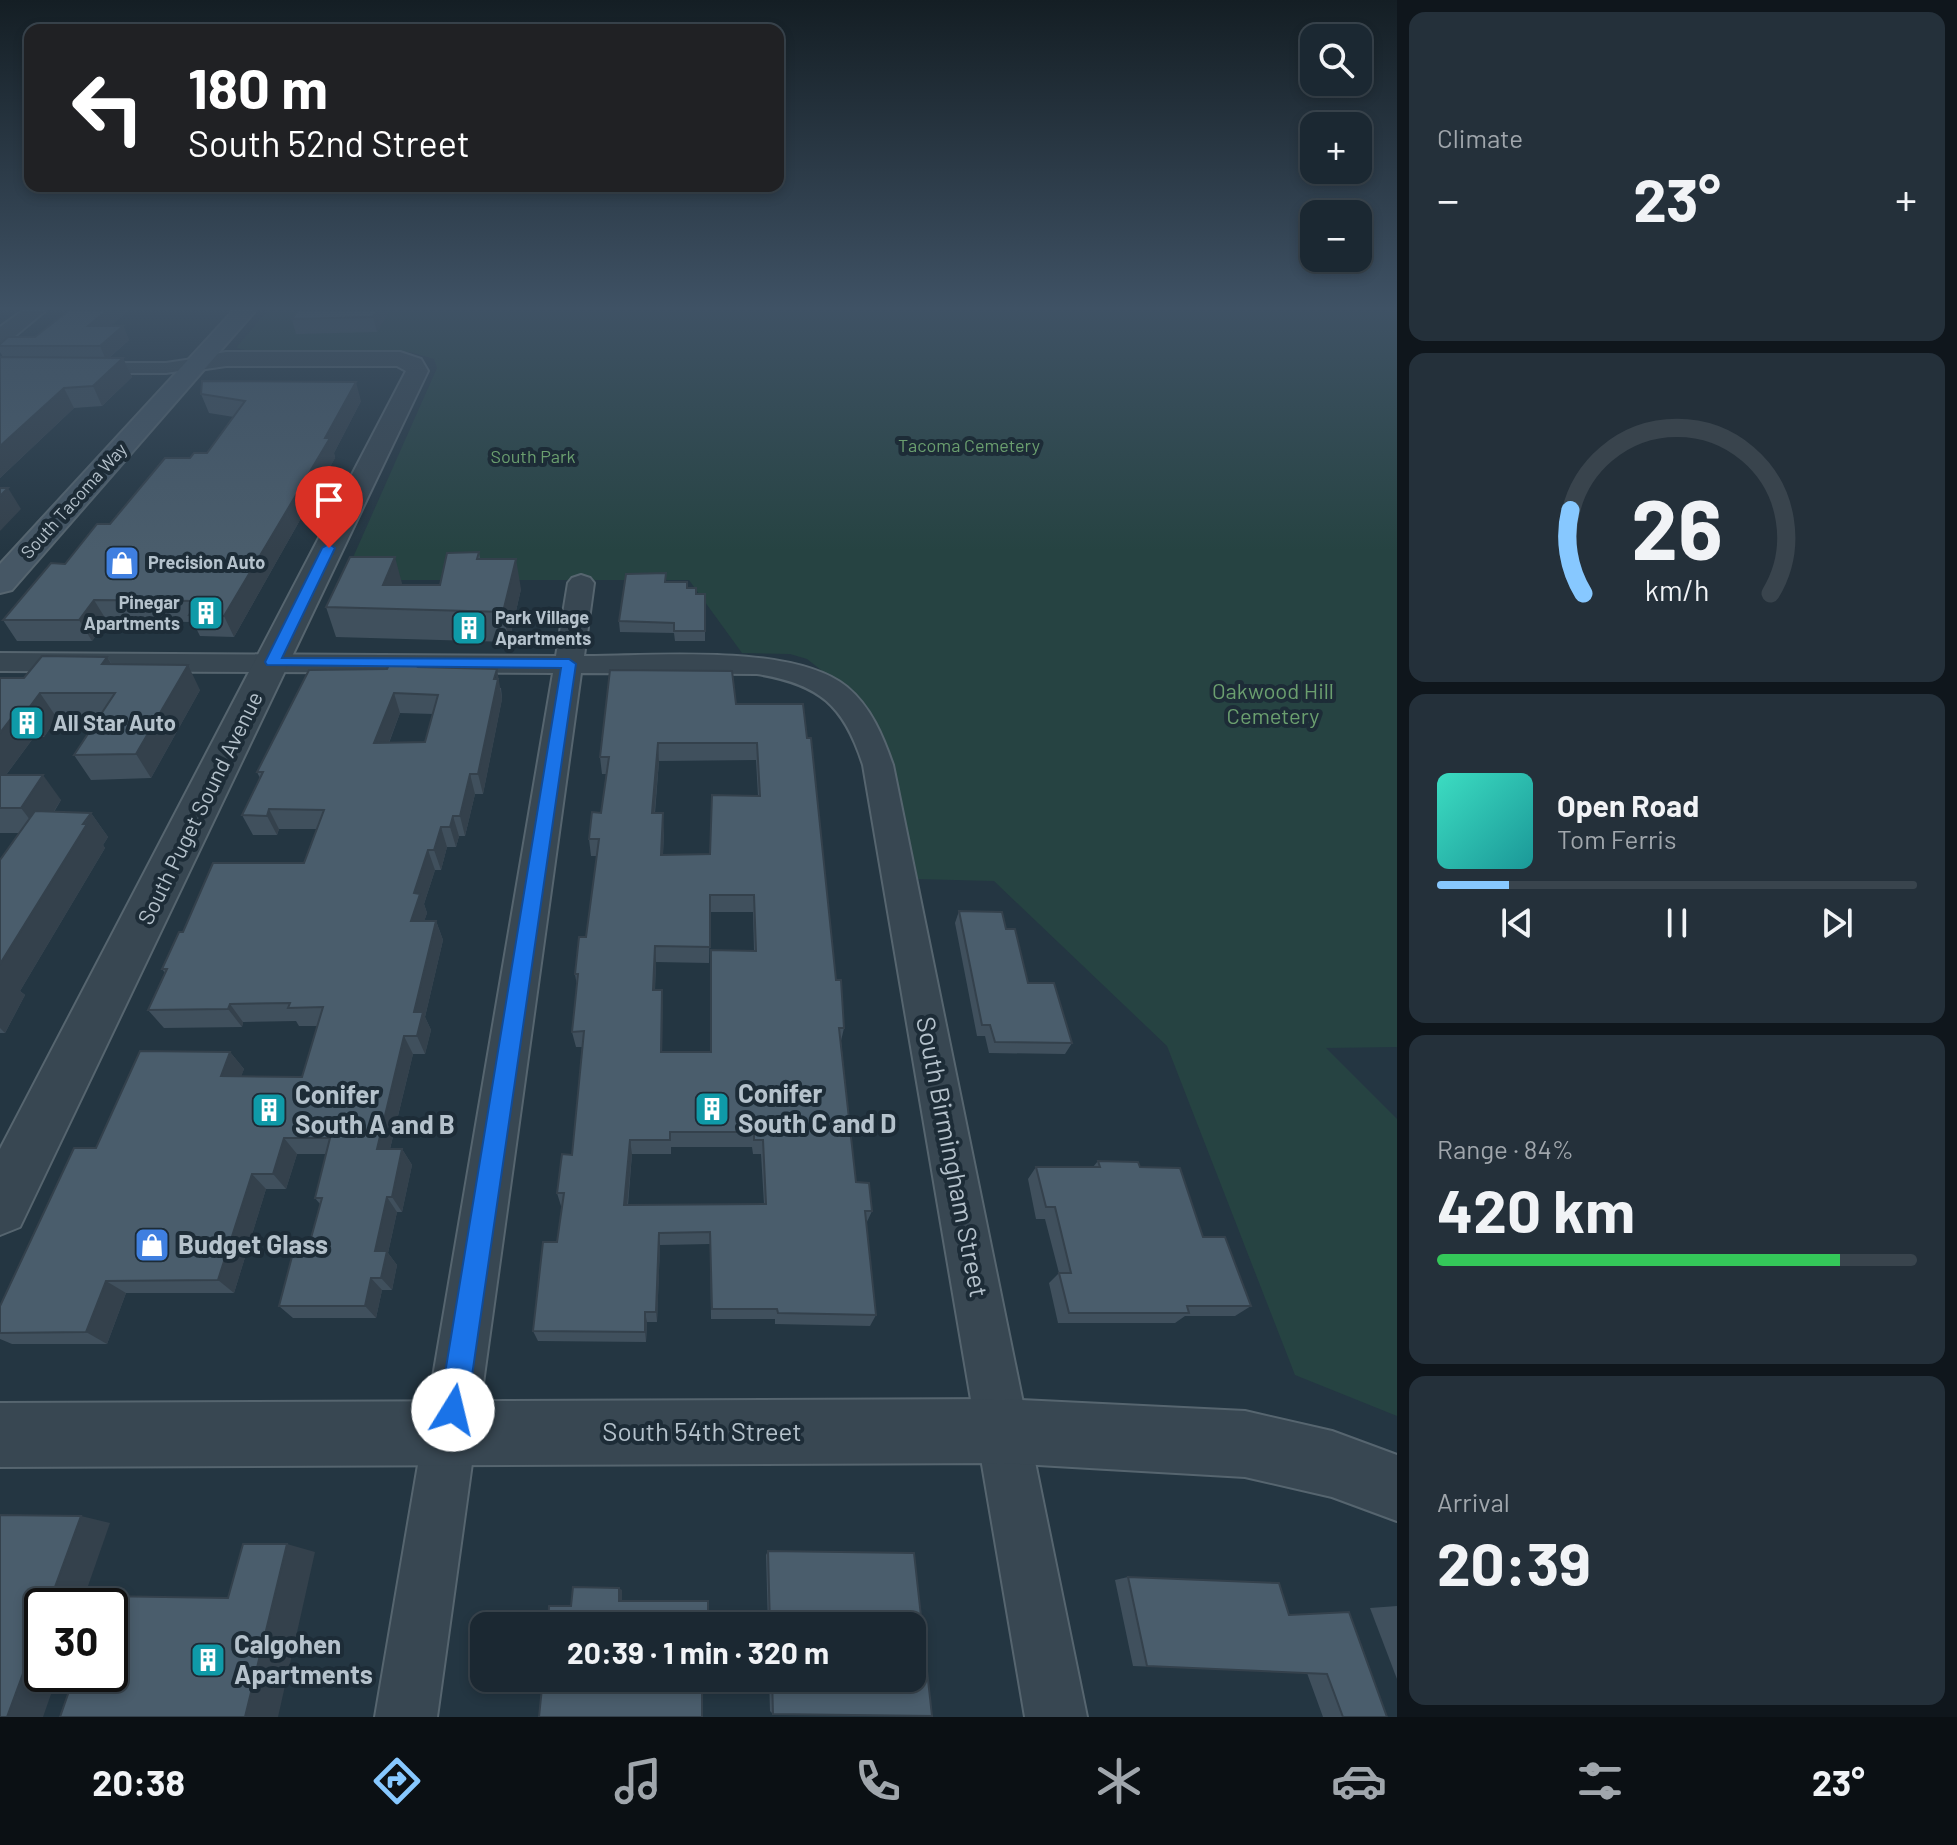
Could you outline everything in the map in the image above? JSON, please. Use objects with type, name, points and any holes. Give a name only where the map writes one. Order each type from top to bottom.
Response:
[{"type":"main road","name":"South Tacoma Way","points":[[0,583],[174,391]]},
{"type":"street","name":"South Puget Sound Avenue","points":[[0,1207],[407,391]]},
{"type":"street","points":[[406,1717],[581,583]]},
{"type":"street","name":"South Birmingham Street","points":[[0,662],[757,665],[799,671],[826,685],[852,710],[874,751],[1056,1717]]},
{"type":"street","name":"South 54th Street","points":[[0,1435],[1003,1431],[1245,1444],[1332,1464],[1397,1488]]},
{"type":"green space","points":[[427,391],[1397,391],[1397,1047],[1326,1048],[1397,1119],[1397,1416],[1295,1375],[1167,1046],[994,881],[915,879],[886,746],[868,715],[844,688],[807,659],[790,654],[742,653],[689,580],[343,580]]},
{"type":"building","points":[[0,391],[61,391],[0,446]]},
{"type":"building","points":[[201,391],[351,391],[325,438],[330,438],[224,616],[189,615],[198,601],[94,600],[79,620],[3,620],[51,563],[65,564],[97,524],[110,524],[165,458],[190,458],[194,453],[207,453],[245,401],[201,394]]},
{"type":"building","points":[[479,552],[477,559],[516,559],[503,612],[326,607],[350,557],[395,557],[383,585],[440,585],[447,553]]},
{"type":"building","points":[[666,573],[665,582],[687,582],[687,588],[696,588],[696,594],[705,594],[705,631],[674,631],[674,623],[619,621],[626,574]]},
{"type":"building","points":[[42,656],[107,657],[102,664],[188,665],[136,754],[74,755],[115,693],[40,693],[26,712],[16,712],[0,733],[0,678],[24,678]]},
{"type":"building","points":[[390,663],[419,664],[418,667],[497,669],[494,679],[498,679],[478,774],[470,774],[460,816],[453,816],[450,827],[441,827],[434,850],[428,850],[414,893],[420,894],[411,921],[436,921],[414,1012],[423,1012],[417,1036],[404,1036],[377,1149],[402,1149],[392,1197],[387,1197],[375,1251],[387,1251],[381,1278],[371,1278],[365,1306],[279,1306],[294,1249],[308,1249],[322,1198],[315,1198],[330,1138],[284,1138],[273,1174],[252,1174],[218,1280],[106,1281],[86,1332],[0,1333],[0,1306],[74,1148],[96,1148],[140,1051],[230,1052],[221,1076],[302,1077],[323,1007],[288,1008],[290,1003],[230,1004],[228,1009],[148,1010],[167,969],[162,969],[179,932],[183,932],[213,863],[304,863],[324,810],[269,809],[267,816],[242,815],[263,772],[257,772],[309,670],[387,669]],"holes":[[[394,693],[438,695],[425,742],[374,743]]]},
{"type":"building","points":[[610,670],[732,671],[736,704],[803,704],[807,738],[811,738],[836,980],[841,980],[844,1028],[839,1028],[856,1182],[869,1183],[872,1211],[865,1211],[876,1315],[712,1309],[710,1232],[659,1233],[656,1312],[645,1312],[645,1332],[533,1331],[543,1242],[557,1242],[564,1193],[557,1193],[562,1154],[572,1155],[584,1031],[572,1032],[578,974],[575,974],[579,937],[586,937],[599,839],[589,839],[592,812],[601,813],[609,757],[600,757]],"holes":[[[658,743],[757,743],[760,796],[712,795],[710,854],[661,855],[663,813],[652,813]],[[710,895],[754,895],[756,951],[711,950],[711,1052],[661,1052],[662,990],[653,990],[655,946],[710,947]],[[670,1132],[754,1132],[754,1140],[763,1140],[766,1204],[624,1205],[630,1140],[670,1140]]]},
{"type":"building","points":[[0,775],[43,775],[21,808],[0,808]]},
{"type":"building","points":[[35,811],[91,813],[0,964],[0,860]]},
{"type":"building","points":[[959,911],[1002,912],[1006,929],[1015,929],[1028,983],[1054,983],[1072,1043],[995,1042],[990,1025],[982,1025]]},
{"type":"building","points":[[1098,1161],[1138,1162],[1140,1167],[1180,1168],[1203,1237],[1225,1237],[1251,1306],[1187,1306],[1189,1313],[1069,1313],[1059,1273],[1071,1273],[1055,1207],[1046,1207],[1036,1167],[1100,1167]]},
{"type":"building","points":[[0,1515],[81,1516],[55,1588],[24,1588],[24,1671],[7,1717],[0,1717]]},
{"type":"building","name":"Calgohen Apartments","points":[[243,1544],[287,1544],[245,1717],[60,1717],[69,1692],[128,1692],[128,1596],[228,1598]]},
{"type":"building","points":[[768,1551],[914,1553],[921,1612],[770,1612]]},
{"type":"building","points":[[1128,1577],[1279,1583],[1289,1615],[1349,1612],[1387,1717],[1343,1717],[1327,1674],[1147,1666]]},
{"type":"building","points":[[573,1587],[619,1588],[619,1601],[708,1601],[708,1612],[549,1612],[549,1606],[571,1606]]},
{"type":"building","points":[[926,1662],[932,1716],[773,1714],[772,1692],[926,1692]]},
{"type":"building","points":[[542,1692],[702,1692],[702,1717],[539,1717]]},
{"type":"place","name":"Precision Auto","points":[[122,563]]},
{"type":"place","name":"Pinegar Apartments","points":[[206,613]]},
{"type":"place","name":"Park Village Apartments","points":[[469,628]]},
{"type":"place","name":"All Star Auto","points":[[27,723]]},
{"type":"place","name":"Conifer South C and D","points":[[712,1109]]},
{"type":"place","name":"Conifer South A and B","points":[[269,1110]]},
{"type":"place","name":"Budget Glass","points":[[152,1245]]},
{"type":"place","name":"Calgohen Apartments","points":[[208,1660]]},
{"type":"route","points":[[329,548],[272,662],[569,664],[453,1410]]},
{"type":"park label","name":"Tacoma Cemetery","points":[[969,446]]},
{"type":"park label","name":"South Park","points":[[533,457]]},
{"type":"park label","name":"Oakwood Hill Cemetery","points":[[1273,704]]}]
